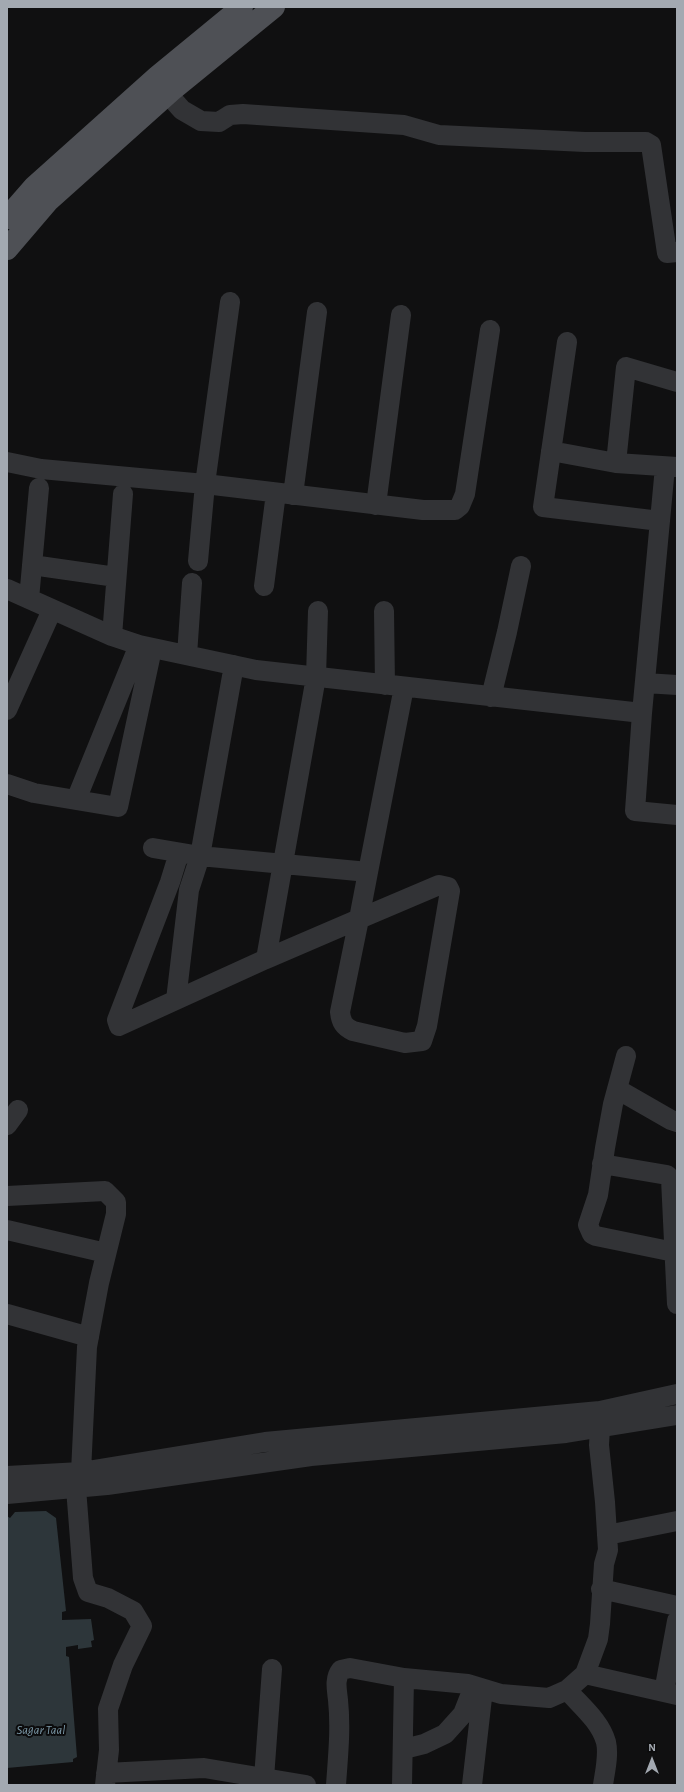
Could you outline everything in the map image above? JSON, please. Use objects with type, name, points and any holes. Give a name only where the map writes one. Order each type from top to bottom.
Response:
[{"type":"main road","points":[[7,249],[48,201],[242,7]]},
{"type":"main road","points":[[7,218],[34,187],[164,84],[274,7]]},
{"type":"street","points":[[164,84],[174,101],[182,110],[201,121],[219,122],[230,116],[243,114],[404,125],[439,135],[585,142],[646,142],[651,146],[667,253],[677,252]]},
{"type":"street","points":[[198,561],[205,484],[230,302]]},
{"type":"street","points":[[264,586],[284,494],[317,312]]},
{"type":"street","points":[[376,505],[401,315]]},
{"type":"street","points":[[7,462],[42,469],[205,484],[376,505],[436,510],[455,510],[460,506],[465,494],[490,330]]},
{"type":"street","points":[[567,342],[543,507],[660,521]]},
{"type":"street","points":[[616,463],[626,367],[677,382]]},
{"type":"street","points":[[551,451],[616,463],[671,467],[660,521],[642,713],[635,811],[677,815]]},
{"type":"street","points":[[29,599],[40,488]]},
{"type":"street","points":[[112,636],[123,494]]},
{"type":"street","points":[[32,566],[116,577]]},
{"type":"street","points":[[492,697],[521,566]]},
{"type":"street","points":[[187,655],[192,583]]},
{"type":"street","points":[[7,589],[112,636],[146,647],[256,670],[642,713]]},
{"type":"street","points":[[7,710],[52,610]]},
{"type":"street","points":[[266,959],[316,677],[318,611]]},
{"type":"street","points":[[384,611],[385,685]]},
{"type":"street","points":[[7,784],[34,793],[118,808],[146,647]]},
{"type":"street","points":[[76,800],[146,647]]},
{"type":"street","points":[[176,1000],[189,890],[200,856],[234,665]]},
{"type":"street","points":[[645,683],[677,685]]},
{"type":"street","points":[[179,852],[170,882],[116,1020],[119,1026],[266,959],[359,920],[439,885],[444,884],[448,886],[450,891],[430,1011],[425,1036],[422,1041],[405,1043],[353,1031],[345,1027],[341,1020],[340,1012],[359,920],[404,687]]},
{"type":"street","points":[[153,848],[200,856],[368,872]]},
{"type":"street","points":[[626,1056],[617,1089],[602,1164],[598,1195],[588,1225],[592,1234],[674,1252]]},
{"type":"street","points":[[617,1089],[677,1122]]},
{"type":"street","points":[[602,1164],[667,1175],[671,1179],[675,1190],[674,1252],[677,1304]]},
{"type":"street","points":[[7,1196],[104,1191],[116,1202],[116,1214],[98,1283],[89,1336],[78,1480],[83,1578],[88,1592],[108,1598],[133,1611],[142,1626],[123,1665],[108,1709],[109,1750],[106,1779],[204,1768],[306,1785]]},
{"type":"street","points":[[7,1230],[106,1253]]},
{"type":"street","points":[[7,1314],[89,1336]]},
{"type":"street","points":[[7,1494],[265,1442],[600,1411],[677,1394]]},
{"type":"street","points":[[7,1476],[78,1480],[107,1486],[311,1456],[566,1433],[677,1415]]},
{"type":"street","points":[[336,1785],[340,1722],[336,1687],[337,1675],[341,1670],[350,1668],[404,1678],[468,1684],[501,1694],[549,1698],[567,1690],[585,1674],[598,1639],[601,1589],[608,1550],[599,1445],[600,1428]]},
{"type":"street","points":[[607,1535],[677,1521]]},
{"type":"street","points":[[601,1589],[677,1606]]},
{"type":"street","points":[[585,1674],[671,1694],[677,1621]]},
{"type":"street","points":[[264,1778],[272,1669]]},
{"type":"street","points":[[402,1785],[404,1749],[404,1678]]},
{"type":"street","points":[[404,1749],[424,1744],[445,1734],[463,1714],[479,1687]]},
{"type":"street","points":[[472,1785],[479,1687]]},
{"type":"street","points":[[567,1690],[600,1726],[606,1742],[607,1755],[603,1785]]},
{"type":"water","name":"Sagar Taal","points":[[46,1511],[56,1518],[66,1611],[62,1612],[62,1620],[91,1619],[94,1640],[91,1641],[92,1647],[78,1649],[78,1645],[66,1647],[66,1656],[69,1657],[77,1757],[73,1759],[73,1762],[7,1768],[7,1516],[10,1518],[15,1512]]}]
